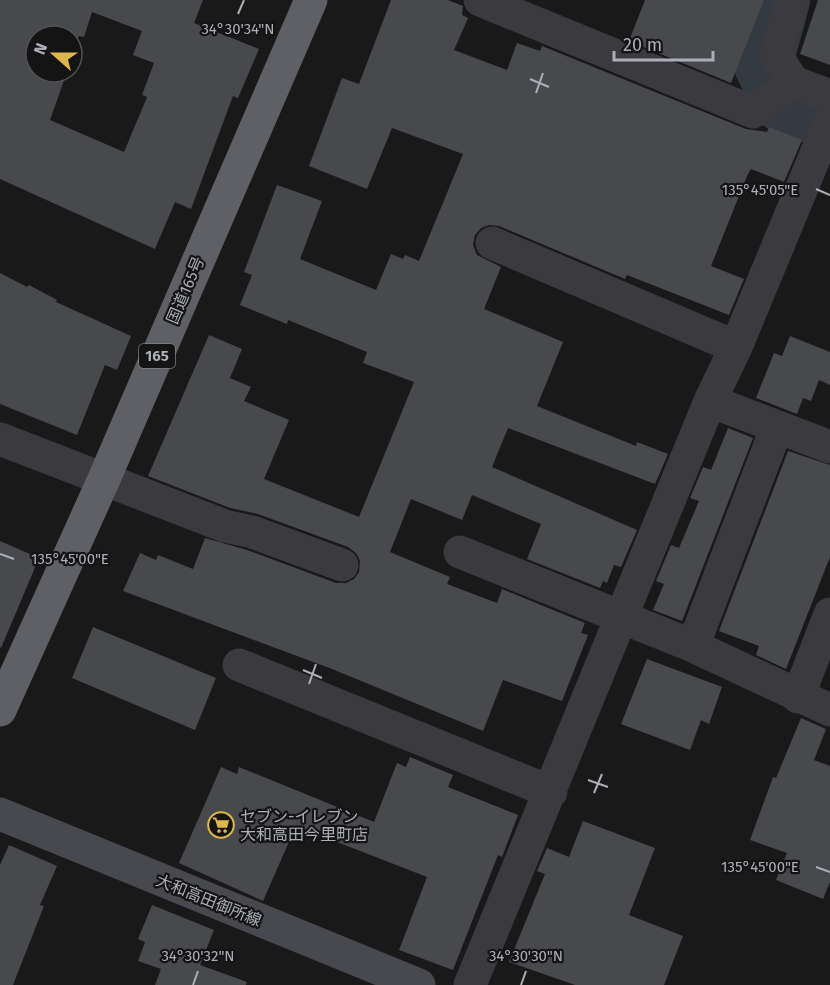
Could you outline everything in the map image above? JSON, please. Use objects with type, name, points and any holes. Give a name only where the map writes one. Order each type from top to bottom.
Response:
[{"type":"highway","name":"国道165号","points":[[0,710],[104,478],[310,0]]},
{"type":"main road","name":"大和高田御所線","points":[[0,814],[419,985]]},
{"type":"street","points":[[480,0],[753,112],[782,91],[830,96]]},
{"type":"street","points":[[782,91],[776,55],[792,0]]},
{"type":"street","points":[[470,985],[710,401],[736,347],[830,120]]},
{"type":"street","points":[[492,243],[736,347]]},
{"type":"street","points":[[710,401],[830,447]]},
{"type":"street","points":[[693,646],[777,427]]},
{"type":"street","points":[[0,439],[225,526],[252,532],[342,565]]},
{"type":"street","points":[[460,552],[621,619],[693,646],[830,710]]},
{"type":"street","points":[[798,697],[830,614]]},
{"type":"street","points":[[239,665],[551,792]]},
{"type":"building","points":[[0,0],[203,0],[194,23],[259,49],[238,98],[233,96],[191,209],[175,202],[155,249],[0,179]],"holes":[[[92,12],[142,31],[133,55],[154,63],[142,95],[147,97],[124,152],[50,120],[63,84],[24,84],[24,24],[84,24],[84,37]]]},
{"type":"building","points":[[391,0],[448,0],[463,6],[462,15],[468,18],[454,50],[507,70],[517,43],[540,51],[542,46],[746,129],[767,132],[769,127],[802,140],[784,182],[751,169],[747,176],[711,266],[744,279],[729,315],[627,275],[625,279],[499,226],[489,225],[481,228],[475,235],[473,245],[477,255],[501,267],[484,309],[563,342],[537,406],[636,446],[637,442],[668,454],[655,484],[508,428],[492,467],[637,530],[621,567],[614,565],[607,583],[603,581],[600,588],[527,559],[541,524],[472,495],[462,520],[411,499],[390,552],[450,577],[447,584],[497,603],[502,589],[585,623],[581,633],[588,635],[562,701],[503,680],[483,731],[332,669],[123,591],[140,553],[156,560],[158,555],[193,569],[205,538],[247,550],[336,583],[346,583],[354,579],[359,572],[360,561],[356,553],[348,547],[258,514],[230,508],[148,476],[209,335],[242,349],[230,378],[251,387],[244,401],[289,420],[264,479],[359,517],[414,382],[363,363],[367,352],[288,320],[287,324],[240,305],[252,275],[244,272],[277,185],[322,201],[300,259],[376,290],[391,254],[403,259],[405,255],[419,261],[463,154],[392,128],[367,189],[309,166],[342,78],[359,84]]},
{"type":"building","points":[[645,0],[764,0],[731,83],[629,41]]},
{"type":"building","points":[[818,0],[830,0],[830,65],[800,54]]},
{"type":"building","points":[[0,273],[27,287],[29,285],[57,300],[56,302],[131,336],[117,370],[105,365],[77,435],[0,404]]},
{"type":"building","points":[[790,336],[830,352],[830,385],[819,380],[811,401],[803,398],[797,414],[756,398],[774,353],[782,356]]},
{"type":"building","points":[[728,428],[753,438],[682,621],[653,610],[664,584],[656,581],[671,545],[679,548],[699,501],[690,498],[703,467],[711,470]]},
{"type":"building","points":[[788,451],[830,465],[830,557],[786,669],[756,655],[759,646],[719,631]]},
{"type":"building","points":[[0,541],[39,558],[1,648],[0,647]]},
{"type":"building","points":[[93,627],[216,678],[195,730],[72,678]]},
{"type":"building","points":[[647,659],[722,687],[709,724],[701,720],[690,750],[621,724]]},
{"type":"building","points":[[801,718],[826,729],[814,760],[830,766],[830,882],[823,899],[776,880],[787,853],[750,840],[773,777],[776,778]]},
{"type":"building","points":[[410,757],[453,775],[448,787],[518,815],[502,857],[498,855],[453,970],[399,950],[427,877],[296,826],[263,901],[179,863],[221,767],[237,774],[239,767],[374,822],[397,763],[406,767]]},
{"type":"building","points":[[583,821],[655,848],[629,915],[683,936],[664,985],[575,985],[509,962],[545,874],[537,871],[547,848],[569,857]]},
{"type":"building","points":[[9,845],[57,866],[40,905],[44,906],[13,985],[0,985],[0,865]]},
{"type":"building","points":[[152,905],[214,930],[200,965],[247,982],[246,985],[155,985],[161,969],[138,961],[145,942],[138,939]]},
{"type":"waterway","points":[[780,0],[763,63],[782,102],[830,120]]},
{"type":"place","name":"セブン-イレブン 大和高田今里町店","points":[[221,825]]}]
